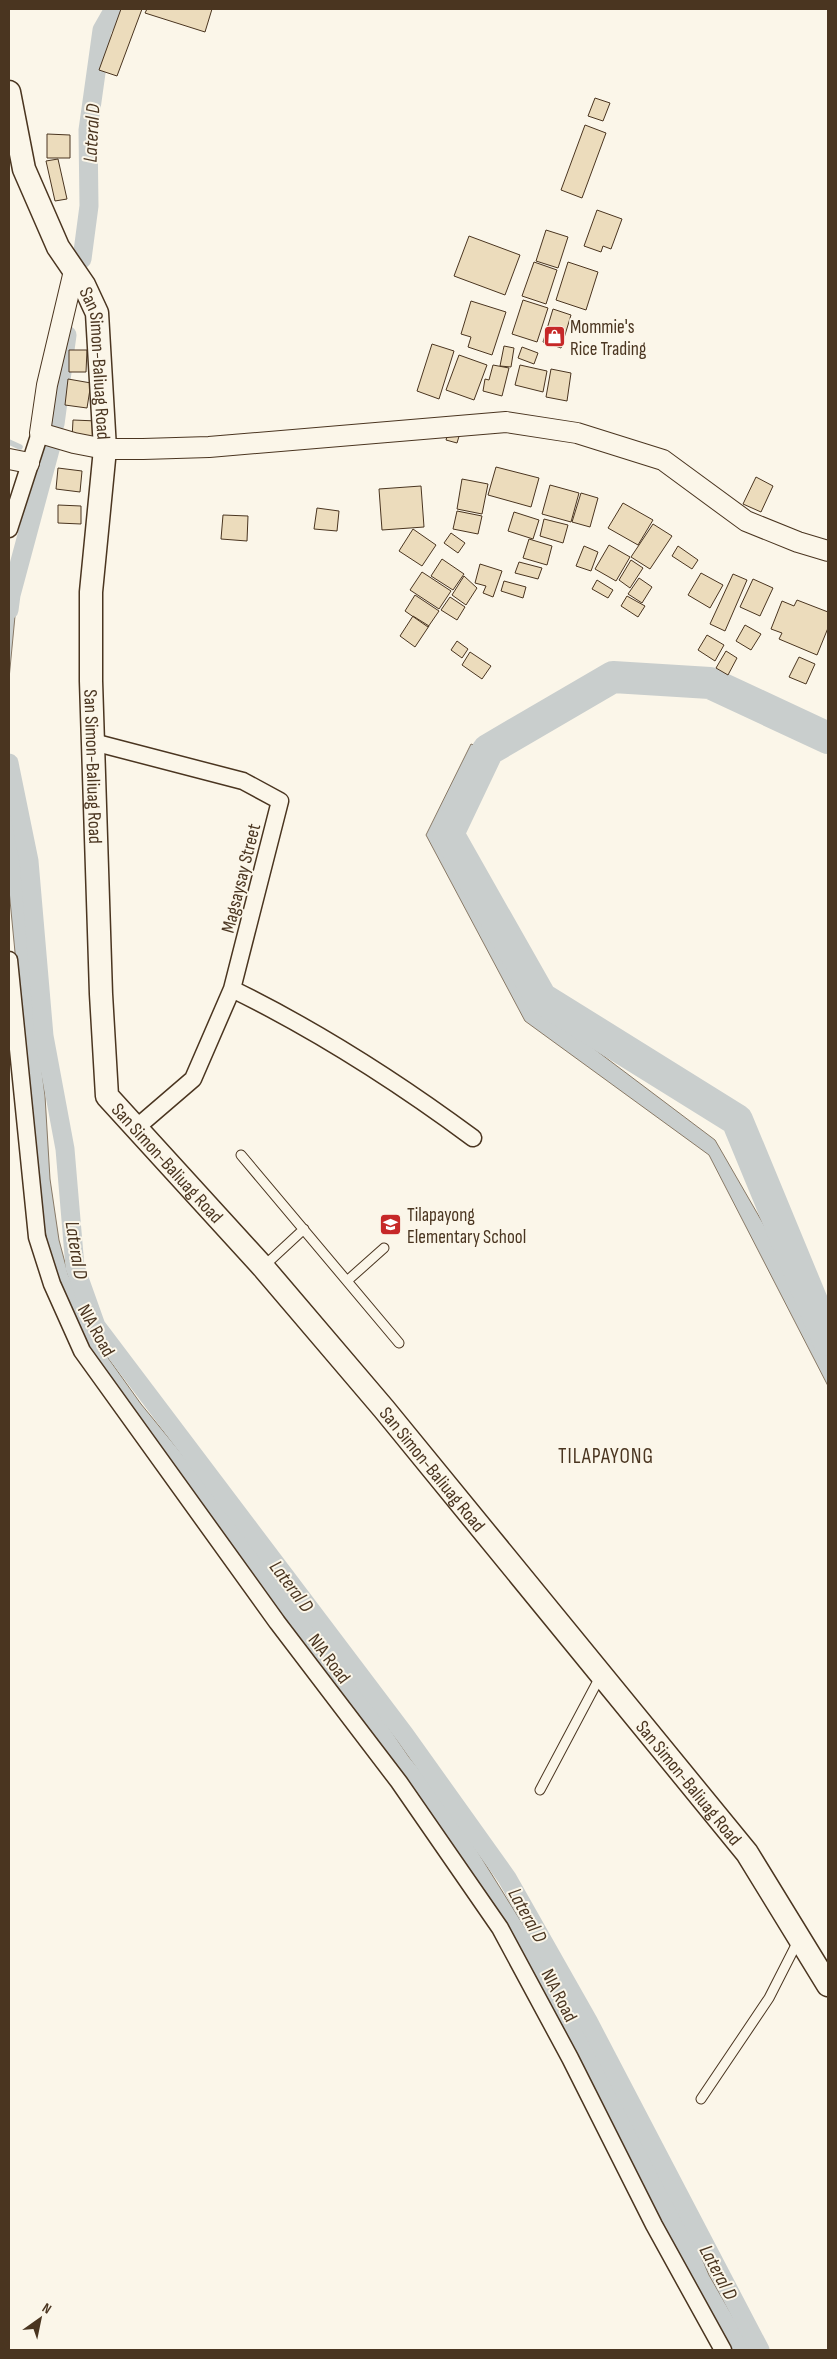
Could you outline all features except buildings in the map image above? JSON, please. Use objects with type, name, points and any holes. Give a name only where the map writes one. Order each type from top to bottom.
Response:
[{"type":"main road","name":"San Simon-Baliuag Road","points":[[9,92],[24,169],[58,247],[84,285],[97,313],[105,449],[91,592],[93,742],[101,994],[107,1096],[262,1267],[384,1409],[747,1853],[828,1985]]},
{"type":"street","points":[[9,529],[40,433],[48,385],[74,271]]},
{"type":"street","points":[[40,433],[74,444],[105,449],[209,447],[506,422],[577,433],[663,460],[746,521],[790,539],[828,551]]},
{"type":"street","points":[[9,458],[29,464]]},
{"type":"street","name":"Magsaysay Street","points":[[93,742],[243,780],[280,801],[232,989],[193,1079],[136,1128]]},
{"type":"street","name":"NIA Road","points":[[9,960],[37,1237],[52,1284],[82,1351],[277,1622],[399,1782],[500,1928],[570,2058],[654,2225],[723,2350]]},
{"type":"street","points":[[232,989],[338,1045],[413,1094],[473,1138]]},
{"type":"lane","points":[[241,1156],[399,1343]]},
{"type":"lane","points":[[262,1267],[304,1229]]},
{"type":"lane","points":[[347,1281],[384,1248]]},
{"type":"lane","points":[[540,1790],[602,1675]]},
{"type":"lane","points":[[701,2099],[769,1998],[800,1938]]},
{"type":"shaded area","points":[[9,592],[17,595],[9,679]]},
{"type":"shaded area","points":[[471,744],[487,750],[448,834],[536,1005],[715,1140],[828,1336],[828,1386],[709,1155],[525,1021],[426,835]]},
{"type":"shaded area","name":"Lateral D","points":[[9,784],[18,837],[31,943],[33,999],[45,1096],[50,1179],[59,1240],[68,1274],[101,1348],[141,1404],[244,1530],[283,1587],[376,1709],[409,1757],[451,1809],[562,1987],[695,2242],[709,2275],[752,2350],[731,2350],[683,2264],[533,1972],[494,1904],[451,1843],[283,1618],[79,1333],[51,1260],[39,1201],[9,890]]},
{"type":"waterway","name":"Lateral D","points":[[82,259],[89,206],[88,130],[102,30],[114,9]]},
{"type":"waterway","name":"Lateral D","points":[[55,424],[67,335]]},
{"type":"waterway","points":[[9,442],[20,447]]},
{"type":"waterway","name":"Lateral D","points":[[9,610],[11,595],[51,446]]},
{"type":"waterway","name":"Lateral D","points":[[41,454],[48,457]]},
{"type":"waterway","points":[[828,738],[710,683],[613,677],[488,750],[448,834],[541,998],[737,1120],[828,1340]]},
{"type":"waterway","name":"Lateral D","points":[[9,763],[29,861],[44,1036],[65,1149],[75,1267],[96,1326],[405,1735],[507,1878],[588,2021],[760,2350]]},
{"type":"place","name":"Mommie's Rice Trading","points":[[554,337]]},
{"type":"place","name":"Tilapayong Elementary School","points":[[391,1225]]},
{"type":"district","name":"TILAPAYONG","points":[[606,1456]]}]
